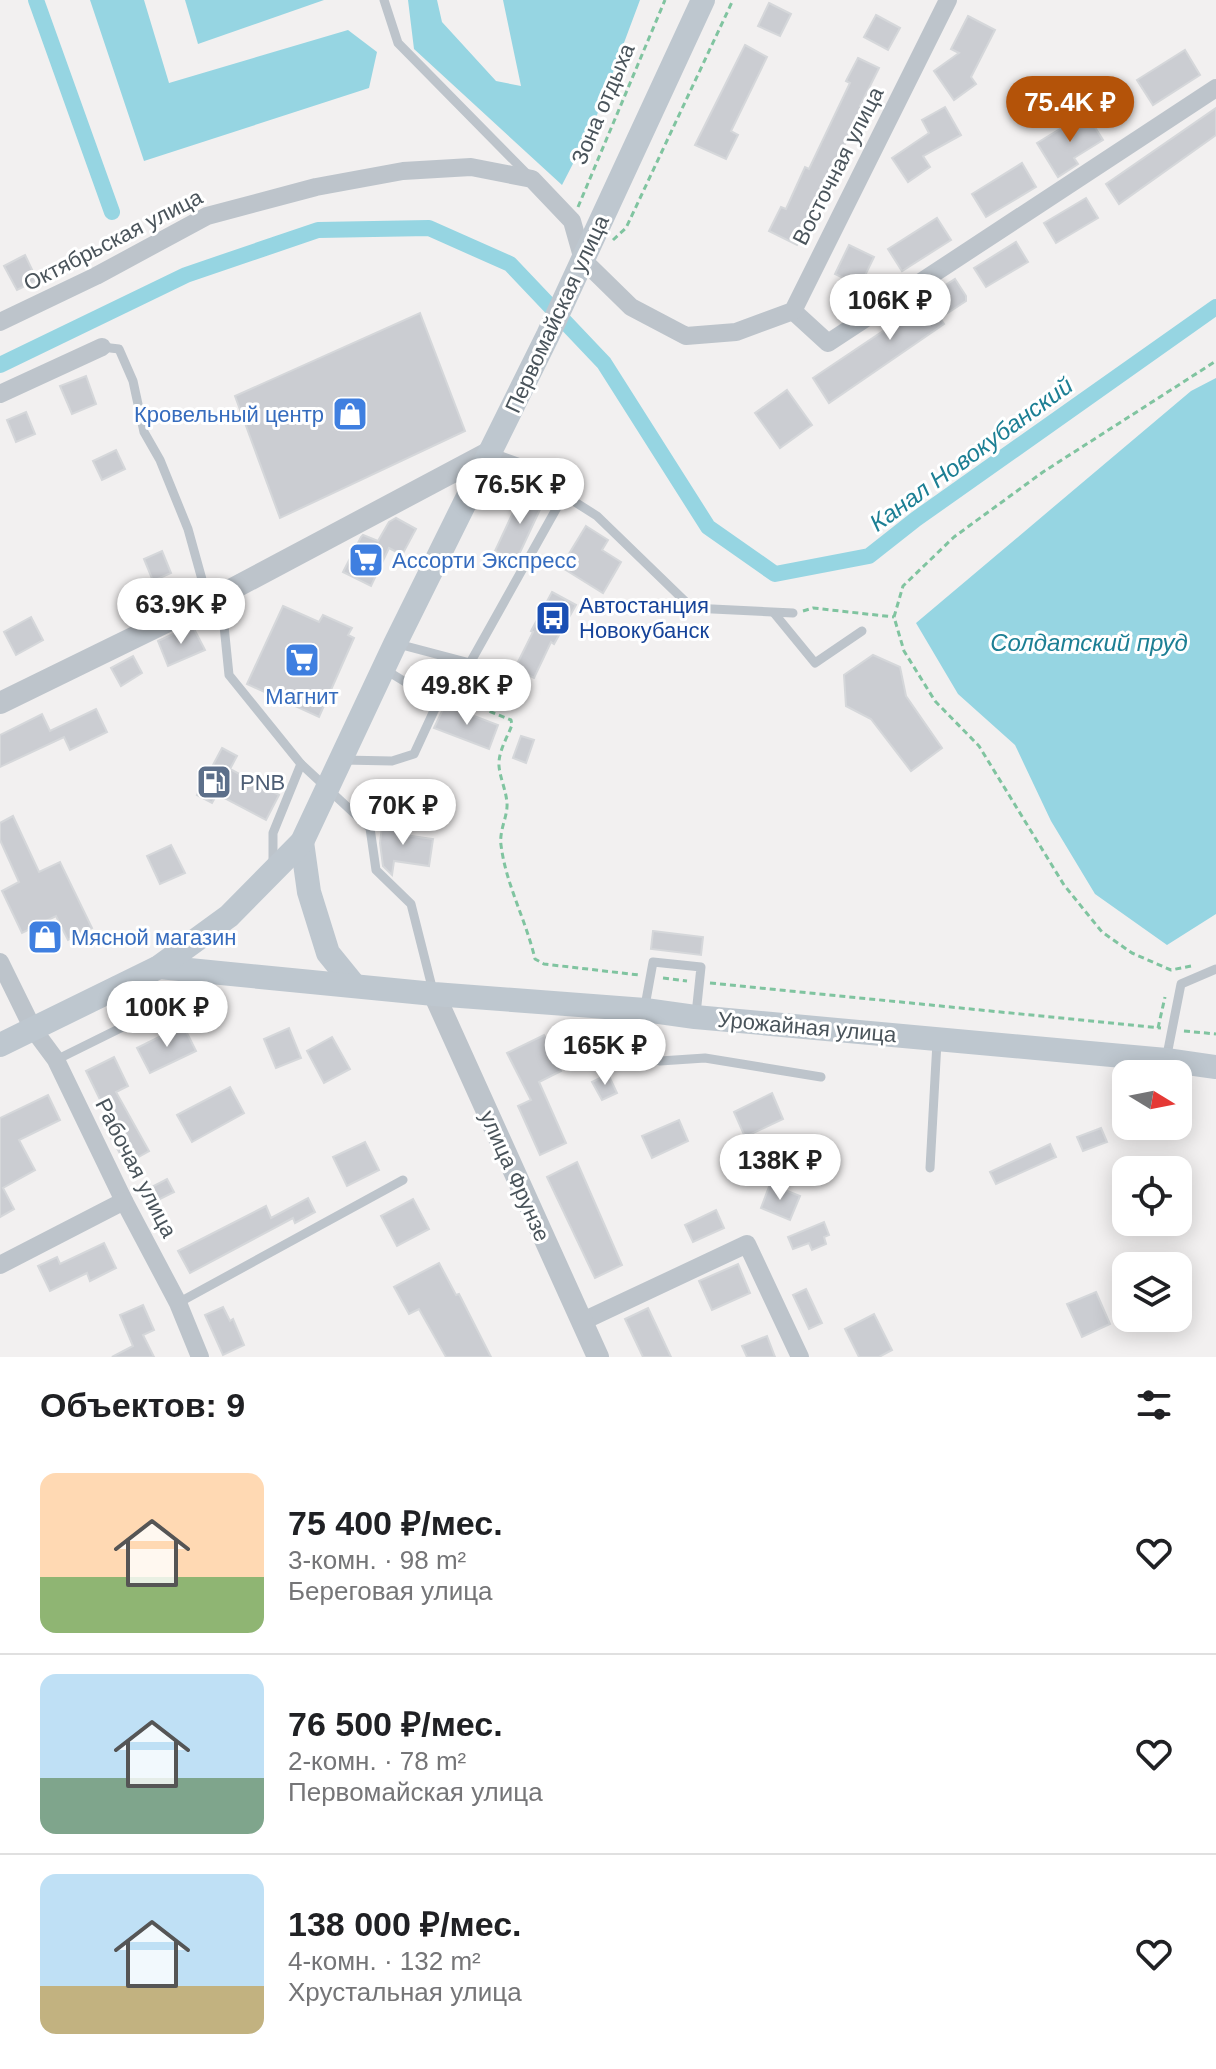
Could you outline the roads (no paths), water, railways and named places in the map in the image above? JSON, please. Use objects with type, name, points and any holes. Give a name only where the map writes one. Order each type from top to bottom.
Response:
[{"type":"main road","name":"Первомайская улица","points":[[0,1045],[159,967],[229,916],[302,842],[572,283],[588,264],[703,0]]},
{"type":"main road","points":[[302,842],[309,892],[328,953],[354,985]]},
{"type":"main road","name":"Урожайная улица","points":[[159,967],[1166,1060]]},
{"type":"main road","name":"Урожайная улица","points":[[1192,1064],[1216,1067]]},
{"type":"street","name":"Восточная улица","points":[[793,311],[948,0]]},
{"type":"street","points":[[532,179],[572,221],[588,264],[631,307],[686,336],[736,332],[793,311],[828,343],[1216,88]]},
{"type":"street","name":"Октябрьская улица","points":[[0,322],[96,276],[207,216],[316,187],[403,171],[471,167],[532,179]]},
{"type":"street","points":[[0,394],[102,347]]},
{"type":"street","points":[[0,703],[214,598],[490,452]]},
{"type":"street","name":"Рабочая улица","points":[[0,962],[33,1029],[56,1060],[124,1201],[178,1303],[200,1357]]},
{"type":"street","name":"улица Фрунзе","points":[[434,994],[598,1357]]},
{"type":"street","points":[[0,1265],[124,1201]]},
{"type":"street","points":[[581,1322],[747,1244],[800,1357]]},
{"type":"lane","points":[[384,0],[398,43],[532,179]]},
{"type":"lane","points":[[102,347],[119,349],[133,381],[144,432],[160,460],[214,598],[229,675],[301,764],[370,828],[376,870],[411,904],[434,994]]},
{"type":"lane","points":[[490,452],[526,465],[597,516],[692,608],[793,613]]},
{"type":"lane","points":[[395,644],[470,663],[564,495]]},
{"type":"lane","points":[[774,613],[815,663],[862,631]]},
{"type":"lane","points":[[340,760],[392,761],[414,754],[438,702],[383,669]]},
{"type":"lane","points":[[273,871],[273,833],[301,764]]},
{"type":"lane","points":[[695,1017],[701,967],[653,962],[639,1039],[646,1056],[660,1061],[705,1058],[821,1077]]},
{"type":"lane","points":[[1166,1060],[1181,984],[1216,969]]},
{"type":"lane","points":[[56,1060],[153,1012]]},
{"type":"lane","points":[[930,1168],[937,1038]]},
{"type":"lane","points":[[178,1303],[403,1180]]},
{"type":"water","points":[[90,0],[144,0],[169,83],[348,30],[377,52],[369,88],[144,161]]},
{"type":"water","points":[[185,0],[324,0],[198,44]]},
{"type":"water","points":[[408,0],[437,0],[442,22],[496,81],[521,86],[503,0],[640,0],[594,123],[562,185],[414,49]]},
{"type":"water","name":"Солдатский пруд","points":[[1216,378],[1216,914],[1167,945],[1095,894],[1051,821],[1015,745],[958,694],[916,623],[1191,391]]},
{"type":"waterway","points":[[36,0],[112,212]]},
{"type":"waterway","name":"Канал Новокубанский","points":[[0,365],[186,275],[318,230],[429,228],[510,264],[604,363],[708,527],[775,574],[869,556],[916,519],[1216,307]]},
{"type":"place","name":"Кровельный центр","points":[[350,414]]},
{"type":"place","name":"Ассорти Экспресс","points":[[366,560]]},
{"type":"place","name":"Автостанция Новокубанск","points":[[553,618]]},
{"type":"place","name":"Магнит","points":[[302,660]]},
{"type":"place","name":"PNB","points":[[214,782]]},
{"type":"place","name":"Мясной магазин","points":[[45,937]]}]
